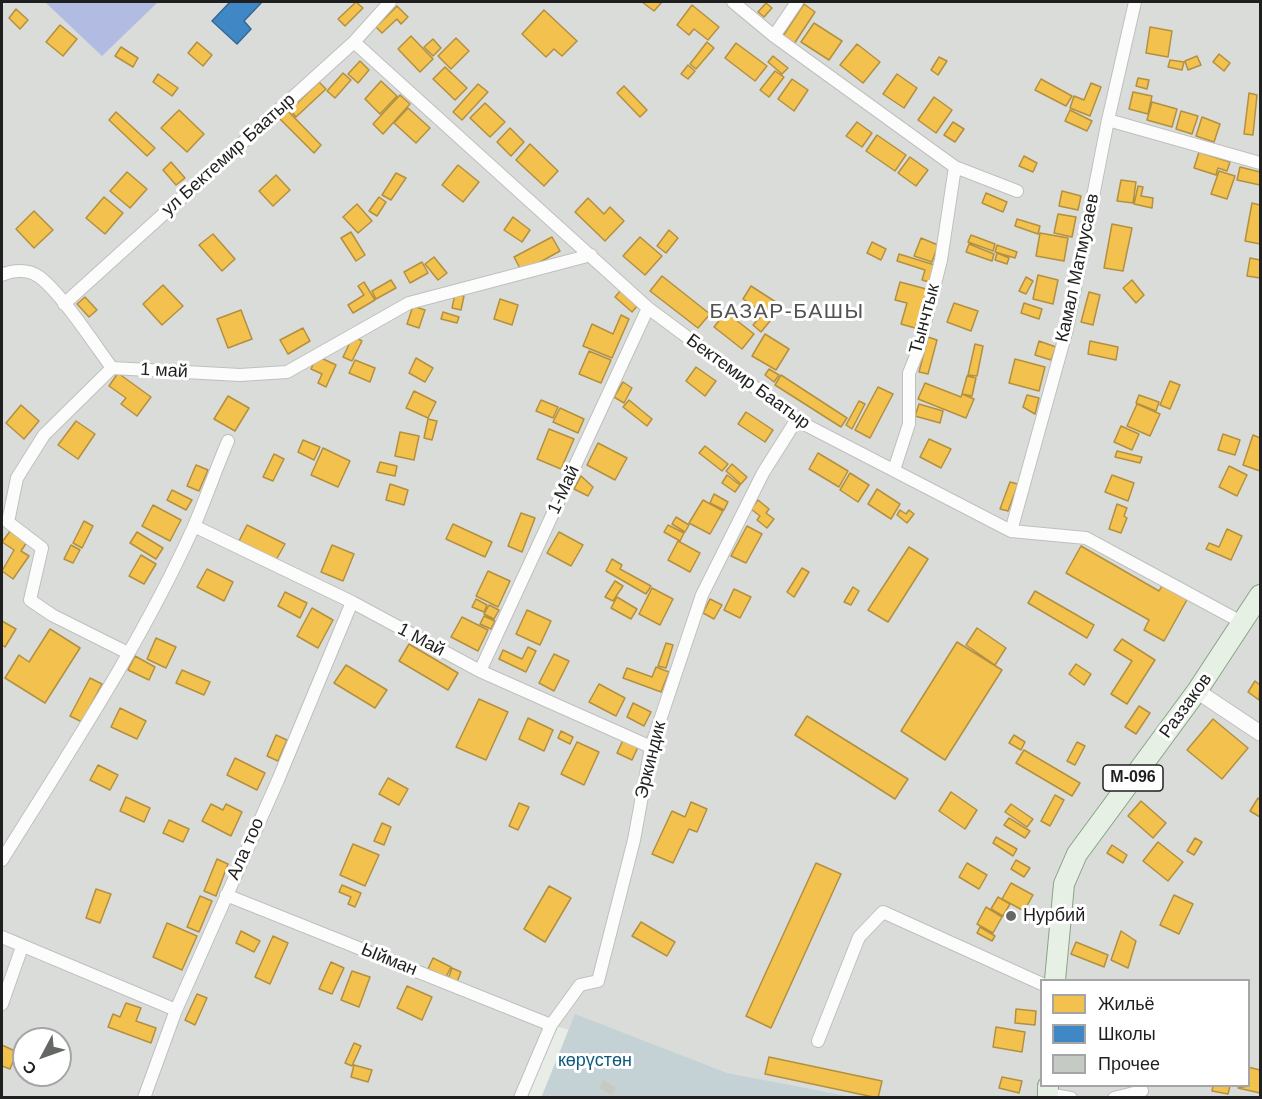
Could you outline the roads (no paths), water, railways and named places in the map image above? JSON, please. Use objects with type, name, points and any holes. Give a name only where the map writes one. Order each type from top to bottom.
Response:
[{"type":"main road","name":"Раззаков","points":[[1055,979],[1064,884],[1077,854],[1197,691],[1260,595]]},
{"type":"street","name":"ул Бектемир Баатыр","points":[[64,304],[354,42],[390,2]]},
{"type":"street","points":[[733,2],[774,36],[955,168],[1017,191]]},
{"type":"street","points":[[774,36],[797,2]]},
{"type":"street","name":"Камал Матмусаев","points":[[1011,531],[1067,329],[1108,120],[1136,2]]},
{"type":"street","name":"Бектемир Баатыр","points":[[354,42],[648,308],[797,418],[1011,531],[1086,538],[1243,622]]},
{"type":"street","points":[[1108,120],[1260,163]]},
{"type":"street","name":"Тынчтык","points":[[894,470],[909,424],[909,372],[918,351],[941,260],[955,168]]},
{"type":"street","name":"1 май","points":[[112,368],[240,375],[287,372],[409,303],[591,255]]},
{"type":"street","points":[[2,275],[22,271],[38,276],[64,304],[112,368],[44,435],[17,478],[8,522],[42,548],[30,600],[52,615],[128,653]]},
{"type":"street","name":"1-Май","points":[[480,671],[648,308]]},
{"type":"street","name":"Эркиндик","points":[[520,1098],[551,1025],[580,985],[598,981],[634,840],[651,747],[702,595],[763,473],[797,418]]},
{"type":"street","points":[[2,860],[100,703],[128,653],[194,526],[228,441]]},
{"type":"street","name":"1 Май","points":[[194,526],[352,603],[480,671],[651,747]]},
{"type":"street","name":"Ала тоо","points":[[144,1098],[176,1010],[278,780],[352,603]]},
{"type":"street","points":[[1197,691],[1260,733]]},
{"type":"street","name":"Ыйман","points":[[226,895],[551,1025]]},
{"type":"street","points":[[818,1041],[859,937],[884,912],[1040,984]]},
{"type":"street","points":[[2,937],[176,1010]]},
{"type":"street","points":[[2,1004],[22,947]]},
{"type":"street","points":[[1114,1098],[1142,1091]]},
{"type":"street","points":[[1048,1092],[1071,1098]]},
{"type":"place","name":"Нурбий","points":[[1011,916]]},
{"type":"district","name":"БАЗАР-БАШЫ","points":[[787,312]]},
{"type":"park label","name":"көрүстөн","points":[[595,1061]]}]
